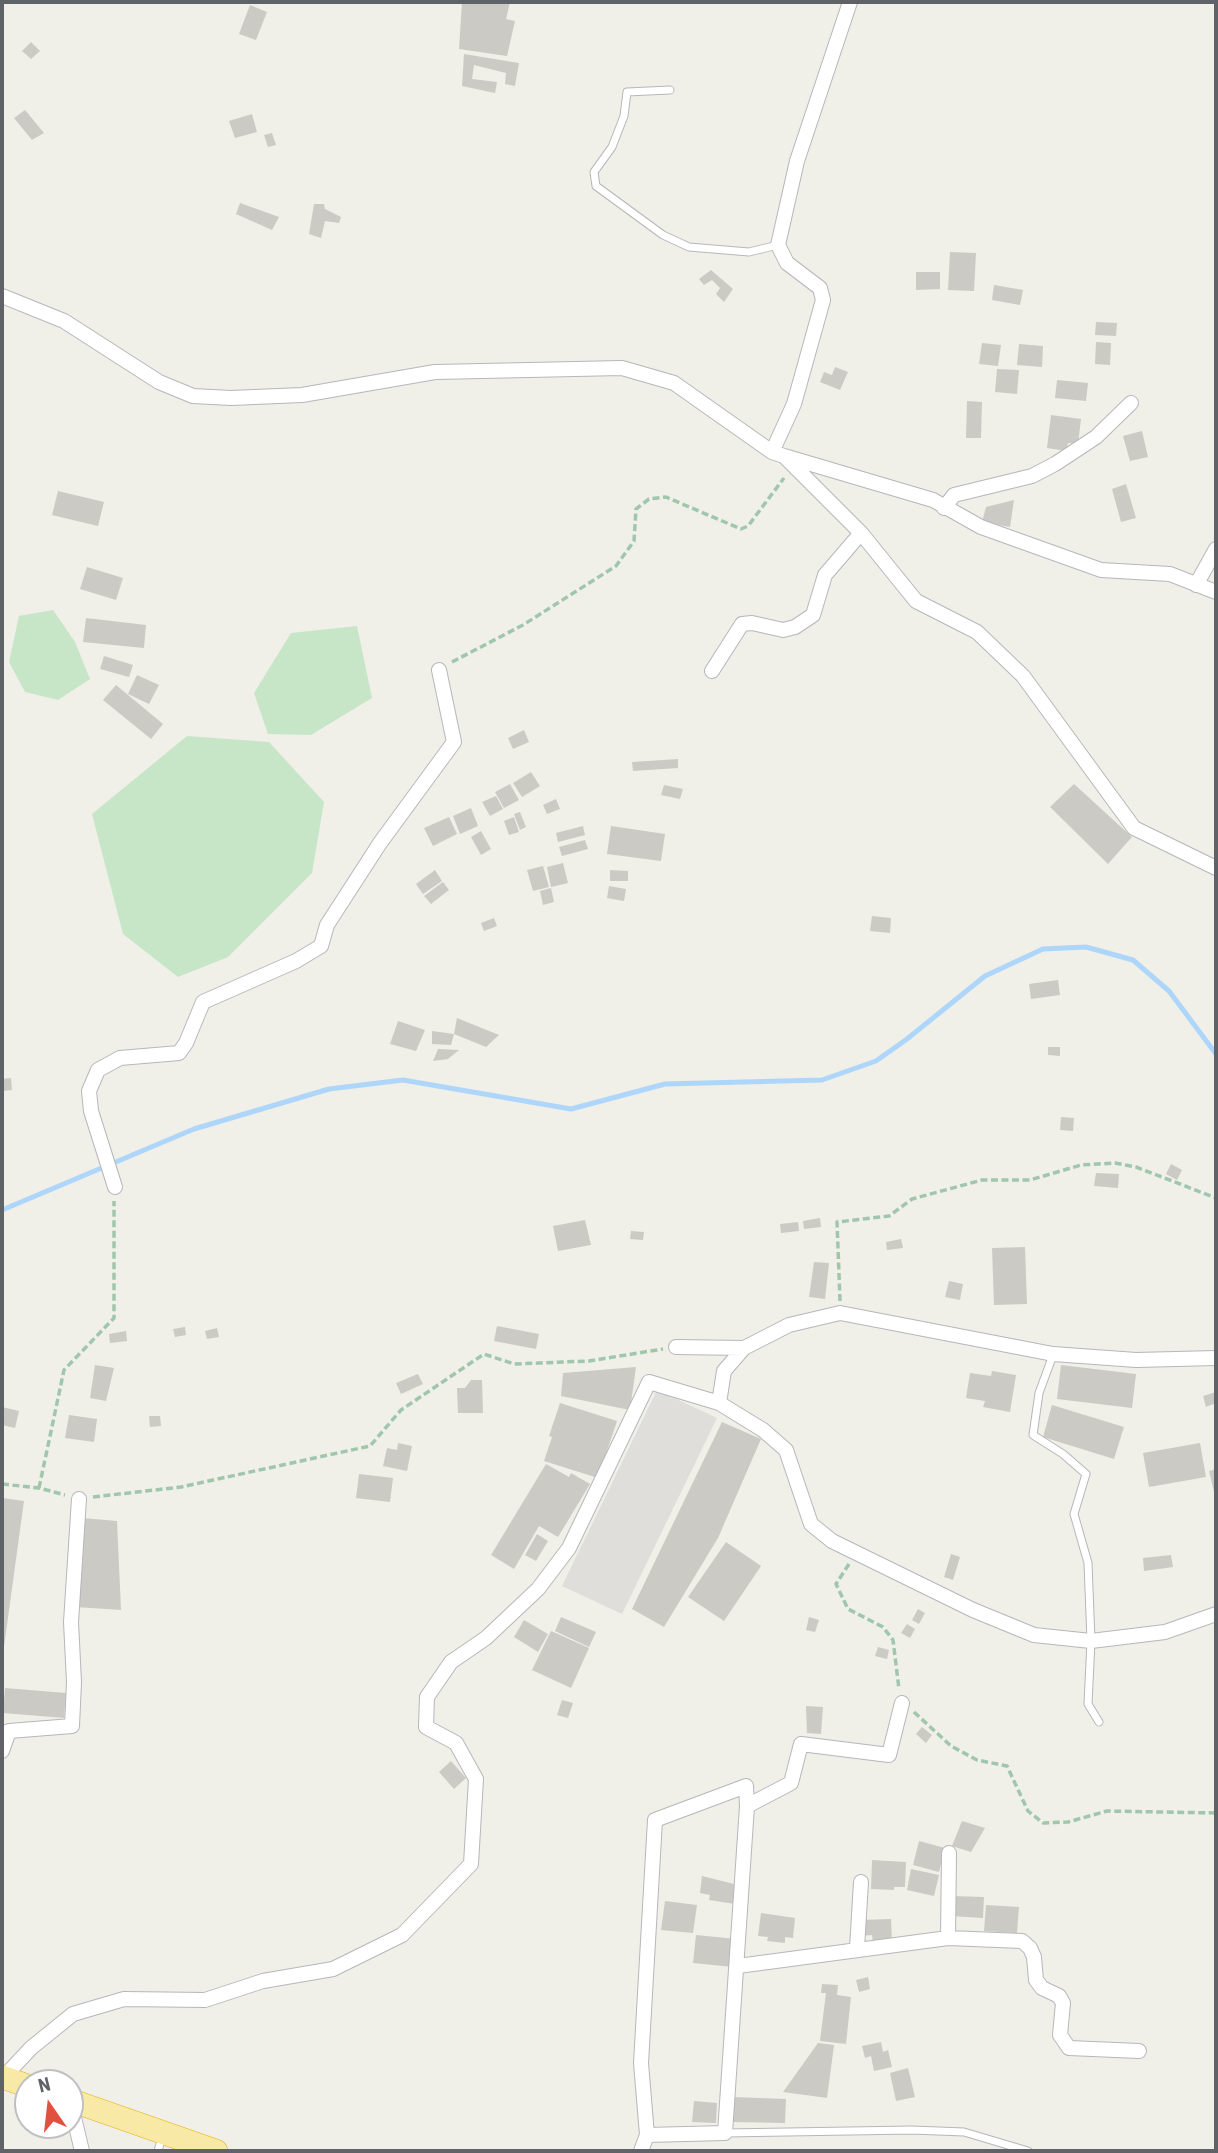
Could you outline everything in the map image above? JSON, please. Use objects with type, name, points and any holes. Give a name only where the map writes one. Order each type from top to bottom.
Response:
[{"type":"highway","points":[[84,2107],[160,2142],[216,2151]]},
{"type":"street","points":[[783,458],[794,404],[823,300],[820,288],[787,263],[778,245],[797,160],[850,2]]},
{"type":"street","points":[[2,296],[64,321],[159,382],[193,396],[231,398],[302,395],[435,372],[622,368],[674,383],[783,458],[861,533],[916,601],[976,632],[1023,676],[1134,828],[1216,868]]},
{"type":"street","points":[[944,508],[954,495],[1032,476],[1055,464],[1096,437],[1131,403]]},
{"type":"street","points":[[783,458],[933,500],[981,527],[1101,570],[1170,574],[1216,592]]},
{"type":"street","points":[[712,671],[742,624],[752,623],[783,630],[795,627],[813,615],[825,575],[861,533]]},
{"type":"street","points":[[1196,585],[1216,549]]},
{"type":"street","points":[[114,1187],[102,1140],[91,1111],[89,1091],[98,1070],[120,1058],[179,1053],[203,1002],[296,961],[321,946],[327,925],[380,843],[454,742],[439,670]]},
{"type":"street","points":[[719,1404],[724,1371],[744,1348],[789,1325],[840,1313],[1053,1354],[1136,1360],[1216,1358]]},
{"type":"street","points":[[676,1347],[744,1348]]},
{"type":"street","points":[[2,2077],[31,2048],[73,2014],[124,1999],[205,2000],[263,1981],[333,1969],[402,1935],[471,1864],[476,1779],[456,1743],[426,1727],[427,1697],[452,1662],[486,1638],[538,1589],[569,1548],[649,1382],[719,1404],[763,1430],[786,1450],[811,1524],[832,1541],[973,1610],[1034,1635],[1091,1641],[1165,1632],[1216,1614]]},
{"type":"street","points":[[2,1751],[9,1731],[72,1726],[74,1682],[71,1622],[79,1499]]},
{"type":"street","points":[[747,1806],[791,1783],[801,1744],[889,1755],[902,1703]]},
{"type":"street","points":[[641,2151],[647,2135],[641,2063],[655,1820],[746,1786],[738,1966],[725,2133],[647,2135]]},
{"type":"street","points":[[948,1938],[949,1853]]},
{"type":"street","points":[[857,1948],[861,1882]]},
{"type":"street","points":[[738,1966],[857,1948],[948,1938],[1022,1941],[1030,1948],[1034,1957],[1036,1980],[1042,1988],[1059,1996],[1063,2003],[1060,2035],[1069,2048],[1139,2051]]},
{"type":"lane","points":[[670,90],[627,93],[624,116],[612,147],[594,172],[596,186],[663,235],[689,247],[749,252],[778,245]]},
{"type":"lane","points":[[1053,1354],[1039,1393],[1032,1436],[1063,1454],[1086,1475],[1074,1514],[1088,1563],[1091,1641],[1087,1704],[1099,1722]]},
{"type":"lane","points":[[725,2133],[912,2130],[964,2132],[1028,2151]]},
{"type":"path","points":[[439,670],[523,625],[616,566],[634,541],[636,509],[649,499],[666,497],[741,529],[748,526],[783,458]]},
{"type":"path","points":[[840,1313],[837,1222],[889,1216],[912,1199],[982,1181],[1030,1180],[1081,1165],[1115,1163],[1136,1167],[1216,1198]]},
{"type":"path","points":[[39,1488],[64,1370],[114,1318],[114,1187]]},
{"type":"path","points":[[2,1484],[39,1488],[79,1499],[181,1487],[370,1446],[401,1410],[484,1353],[514,1364],[589,1361],[676,1347]]},
{"type":"path","points":[[856,1553],[836,1584],[848,1609],[883,1627],[893,1640],[902,1703],[951,1746],[976,1760],[1007,1766],[1028,1811],[1043,1823],[1068,1822],[1107,1811],[1216,1813]]},
{"type":"shaded area","points":[[657,1390],[717,1418],[622,1614],[562,1586]]},
{"type":"green space","points":[[53,610],[75,642],[90,679],[58,700],[25,692],[9,662],[19,616]]},
{"type":"green space","points":[[357,626],[372,698],[311,735],[268,734],[254,693],[291,633]]},
{"type":"green space","points":[[187,736],[269,742],[324,802],[312,873],[228,957],[178,977],[123,934],[92,814]]},
{"type":"building","points":[[462,2],[510,2],[506,19],[515,21],[507,56],[459,49]]},
{"type":"building","points":[[250,5],[267,12],[256,40],[239,34]]},
{"type":"building","points":[[31,42],[40,51],[31,59],[22,51]]},
{"type":"building","points":[[464,54],[519,63],[515,86],[505,84],[506,73],[474,65],[472,79],[497,82],[495,93],[462,86]]},
{"type":"building","points":[[25,110],[44,133],[32,140],[14,118]]},
{"type":"building","points":[[252,114],[257,132],[235,138],[229,121]]},
{"type":"building","points":[[272,133],[276,145],[268,147],[264,135]]},
{"type":"building","points":[[240,203],[279,217],[272,230],[236,214]]},
{"type":"building","points":[[314,204],[324,204],[325,209],[341,217],[339,223],[325,221],[321,238],[309,234]]},
{"type":"building","points":[[950,252],[976,253],[974,291],[948,290]]},
{"type":"building","points":[[711,270],[733,289],[724,302],[716,294],[720,288],[712,280],[704,285],[699,279]]},
{"type":"building","points":[[916,272],[940,272],[940,289],[916,290]]},
{"type":"building","points":[[994,285],[1023,290],[1020,305],[992,300]]},
{"type":"building","points":[[1096,322],[1117,323],[1116,336],[1095,335]]},
{"type":"building","points":[[1096,342],[1111,343],[1110,365],[1095,364]]},
{"type":"building","points":[[982,343],[1001,345],[998,366],[979,364]]},
{"type":"building","points":[[1019,344],[1043,346],[1042,367],[1017,365]]},
{"type":"building","points":[[835,367],[848,372],[840,390],[820,382],[824,372],[832,375]]},
{"type":"building","points":[[997,369],[1019,370],[1017,394],[995,392]]},
{"type":"building","points":[[1057,380],[1088,383],[1086,401],[1055,398]]},
{"type":"building","points":[[967,401],[982,402],[981,438],[966,438]]},
{"type":"building","points":[[1051,415],[1081,419],[1078,444],[1068,443],[1066,451],[1047,448]]},
{"type":"building","points":[[1142,431],[1148,457],[1130,461],[1123,436]]},
{"type":"building","points":[[1126,484],[1136,518],[1121,522],[1112,489]]},
{"type":"building","points":[[58,491],[104,502],[98,526],[52,515]]},
{"type":"building","points":[[1014,500],[1010,527],[982,522],[986,507]]},
{"type":"building","points":[[87,567],[123,578],[116,600],[80,589]]},
{"type":"building","points":[[86,618],[146,625],[144,648],[83,642]]},
{"type":"building","points":[[104,656],[133,665],[129,677],[100,669]]},
{"type":"building","points":[[137,675],[159,685],[149,704],[128,694]]},
{"type":"building","points":[[116,685],[163,724],[151,739],[103,700]]},
{"type":"building","points":[[524,730],[529,742],[513,749],[508,738]]},
{"type":"building","points":[[678,759],[678,768],[633,771],[632,762]]},
{"type":"building","points":[[531,772],[540,786],[522,797],[513,783]]},
{"type":"building","points":[[510,784],[519,800],[504,808],[495,792]]},
{"type":"building","points":[[1074,784],[1132,837],[1108,864],[1050,807]]},
{"type":"building","points":[[664,785],[683,789],[680,799],[661,795]]},
{"type":"building","points":[[496,796],[503,809],[490,816],[482,802]]},
{"type":"building","points":[[556,799],[560,809],[547,814],[543,805]]},
{"type":"building","points":[[471,808],[478,826],[460,834],[453,816]]},
{"type":"building","points":[[520,812],[526,827],[520,830],[514,814]]},
{"type":"building","points":[[449,817],[457,834],[433,846],[424,828]]},
{"type":"building","points":[[514,817],[519,832],[509,835],[504,821]]},
{"type":"building","points":[[583,826],[585,835],[558,842],[556,833]]},
{"type":"building","points":[[611,826],[665,834],[661,861],[607,854]]},
{"type":"building","points":[[481,831],[491,849],[481,855],[471,837]]},
{"type":"building","points":[[585,840],[588,849],[562,856],[559,847]]},
{"type":"building","points":[[563,863],[568,883],[551,887],[547,867]]},
{"type":"building","points":[[543,866],[549,887],[533,891],[527,870]]},
{"type":"building","points":[[435,870],[442,881],[423,894],[416,884]]},
{"type":"building","points":[[610,870],[628,871],[628,881],[610,881]]},
{"type":"building","points":[[443,882],[449,890],[431,904],[424,896]]},
{"type":"building","points":[[609,886],[626,889],[624,901],[607,898]]},
{"type":"building","points":[[551,888],[554,902],[543,905],[540,891]]},
{"type":"building","points":[[872,916],[891,918],[890,933],[870,931]]},
{"type":"building","points":[[494,918],[497,926],[484,931],[481,923]]},
{"type":"building","points":[[1058,980],[1060,995],[1031,999],[1029,984]]},
{"type":"building","points":[[457,1018],[499,1035],[486,1047],[454,1034]]},
{"type":"building","points":[[398,1021],[425,1030],[416,1051],[390,1044]]},
{"type":"building","points":[[432,1031],[454,1034],[451,1045],[432,1044]]},
{"type":"building","points":[[1048,1047],[1060,1047],[1060,1056],[1048,1055]]},
{"type":"building","points":[[438,1049],[459,1050],[448,1059],[433,1061]]},
{"type":"building","points":[[11,1078],[12,1090],[2,1091],[2,1079]]},
{"type":"building","points":[[1061,1117],[1074,1118],[1073,1131],[1060,1130]]},
{"type":"building","points":[[1171,1164],[1182,1170],[1177,1180],[1166,1174]]},
{"type":"building","points":[[1096,1173],[1119,1174],[1118,1188],[1094,1186]]},
{"type":"building","points":[[820,1218],[821,1227],[804,1229],[803,1221]]},
{"type":"building","points":[[585,1220],[591,1245],[558,1251],[553,1226]]},
{"type":"building","points":[[798,1222],[799,1231],[781,1233],[780,1224]]},
{"type":"building","points":[[631,1231],[644,1232],[643,1240],[630,1239]]},
{"type":"building","points":[[901,1239],[903,1248],[887,1250],[886,1242]]},
{"type":"building","points":[[1025,1247],[1027,1304],[994,1305],[992,1248]]},
{"type":"building","points":[[814,1262],[829,1263],[825,1299],[809,1297]]},
{"type":"building","points":[[949,1281],[963,1284],[960,1300],[945,1297]]},
{"type":"building","points":[[497,1326],[539,1334],[536,1349],[494,1341]]},
{"type":"building","points":[[185,1327],[186,1335],[175,1337],[173,1329]]},
{"type":"building","points":[[217,1328],[219,1337],[207,1339],[205,1331]]},
{"type":"building","points":[[126,1331],[127,1341],[110,1343],[109,1334]]},
{"type":"building","points":[[95,1365],[114,1368],[106,1401],[90,1398]]},
{"type":"building","points":[[1061,1365],[1136,1374],[1132,1408],[1057,1399]]},
{"type":"building","points":[[636,1367],[630,1410],[561,1396],[563,1373]]},
{"type":"building","points":[[992,1371],[1016,1375],[1010,1412],[983,1407],[985,1401],[966,1398],[970,1373],[991,1376]]},
{"type":"building","points":[[418,1374],[423,1384],[401,1394],[396,1383]]},
{"type":"building","points":[[471,1380],[482,1380],[483,1413],[458,1413],[457,1388],[465,1388]]},
{"type":"building","points":[[1216,1392],[1216,1403],[1206,1407],[1203,1396]]},
{"type":"building","points":[[560,1403],[617,1421],[606,1454],[549,1436]]},
{"type":"building","points":[[1052,1405],[1124,1427],[1114,1459],[1043,1437]]},
{"type":"building","points":[[2,1407],[19,1411],[15,1428],[2,1425]]},
{"type":"building","points":[[69,1415],[97,1419],[94,1442],[65,1438]]},
{"type":"building","points":[[149,1416],[160,1416],[161,1426],[150,1427]]},
{"type":"building","points":[[722,1422],[761,1439],[718,1538],[664,1627],[632,1609]]},
{"type":"building","points":[[552,1437],[606,1454],[598,1478],[544,1461]]},
{"type":"building","points":[[398,1443],[412,1446],[407,1471],[383,1466],[387,1448],[397,1450]]},
{"type":"building","points":[[1200,1443],[1206,1477],[1149,1487],[1143,1453]]},
{"type":"building","points":[[546,1464],[569,1477],[571,1473],[590,1484],[558,1537],[539,1526],[514,1569],[491,1555]]},
{"type":"building","points":[[1216,1469],[1216,1496],[1215,1496],[1209,1471]]},
{"type":"building","points":[[359,1474],[393,1478],[390,1502],[356,1498]]},
{"type":"building","points":[[2,1498],[24,1501],[3,1654],[2,1654]]},
{"type":"building","points":[[83,1518],[117,1521],[121,1610],[76,1607]]},
{"type":"building","points":[[537,1534],[548,1541],[536,1561],[525,1555]]},
{"type":"building","points":[[726,1542],[761,1566],[724,1621],[688,1597]]},
{"type":"building","points":[[951,1554],[960,1557],[953,1580],[944,1577]]},
{"type":"building","points":[[1171,1555],[1173,1567],[1144,1571],[1143,1558]]},
{"type":"building","points":[[918,1609],[925,1613],[919,1624],[912,1620]]},
{"type":"building","points":[[561,1617],[596,1632],[589,1647],[555,1631]]},
{"type":"building","points":[[809,1617],[819,1620],[815,1632],[806,1630]]},
{"type":"building","points":[[524,1620],[548,1634],[538,1652],[514,1637]]},
{"type":"building","points":[[907,1624],[915,1629],[910,1638],[901,1633]]},
{"type":"building","points":[[551,1631],[589,1648],[571,1688],[532,1670]]},
{"type":"building","points":[[878,1647],[889,1650],[887,1659],[875,1656]]},
{"type":"building","points":[[5,1688],[66,1693],[64,1718],[3,1713]]},
{"type":"building","points":[[562,1700],[573,1703],[568,1718],[557,1715]]},
{"type":"building","points":[[806,1706],[823,1707],[821,1734],[807,1733]]},
{"type":"building","points":[[922,1727],[932,1735],[926,1743],[916,1734]]},
{"type":"building","points":[[451,1761],[466,1778],[454,1789],[439,1772]]},
{"type":"building","points":[[962,1821],[985,1828],[971,1852],[952,1846]]},
{"type":"building","points":[[919,1841],[945,1848],[939,1872],[913,1865]]},
{"type":"building","points":[[872,1860],[906,1862],[905,1887],[894,1887],[894,1890],[871,1889]]},
{"type":"building","points":[[911,1869],[939,1875],[934,1896],[907,1890]]},
{"type":"building","points":[[702,1876],[738,1885],[735,1904],[709,1900],[710,1895],[700,1893]]},
{"type":"building","points":[[951,1896],[984,1897],[983,1918],[950,1916]]},
{"type":"building","points":[[665,1901],[697,1905],[693,1933],[661,1930]]},
{"type":"building","points":[[986,1905],[1019,1907],[1017,1933],[984,1931]]},
{"type":"building","points":[[761,1913],[795,1918],[793,1938],[785,1937],[785,1943],[767,1941],[768,1937],[758,1936]]},
{"type":"building","points":[[891,1919],[892,1943],[873,1944],[872,1935],[860,1936],[859,1920]]},
{"type":"building","points":[[696,1935],[736,1939],[733,1967],[693,1963]]},
{"type":"building","points":[[868,1977],[870,1989],[859,1992],[856,1980]]},
{"type":"building","points":[[822,1984],[838,1985],[837,1995],[851,1997],[846,2044],[820,2041],[826,1993],[821,1993]]},
{"type":"building","points":[[881,2042],[883,2052],[888,2050],[892,2067],[874,2071],[871,2056],[865,2058],[862,2046]]},
{"type":"building","points":[[818,2043],[834,2045],[827,2098],[783,2092]]},
{"type":"building","points":[[908,2068],[915,2097],[896,2101],[890,2073]]},
{"type":"building","points":[[732,2097],[786,2099],[785,2123],[731,2122]]},
{"type":"building","points":[[694,2101],[717,2103],[716,2123],[692,2122]]},
{"type":"waterway","points":[[2,1210],[194,1129],[329,1089],[403,1080],[571,1109],[665,1084],[822,1080],[876,1061],[985,976],[1043,949],[1086,947],[1133,960],[1169,991],[1216,1054]]}]
